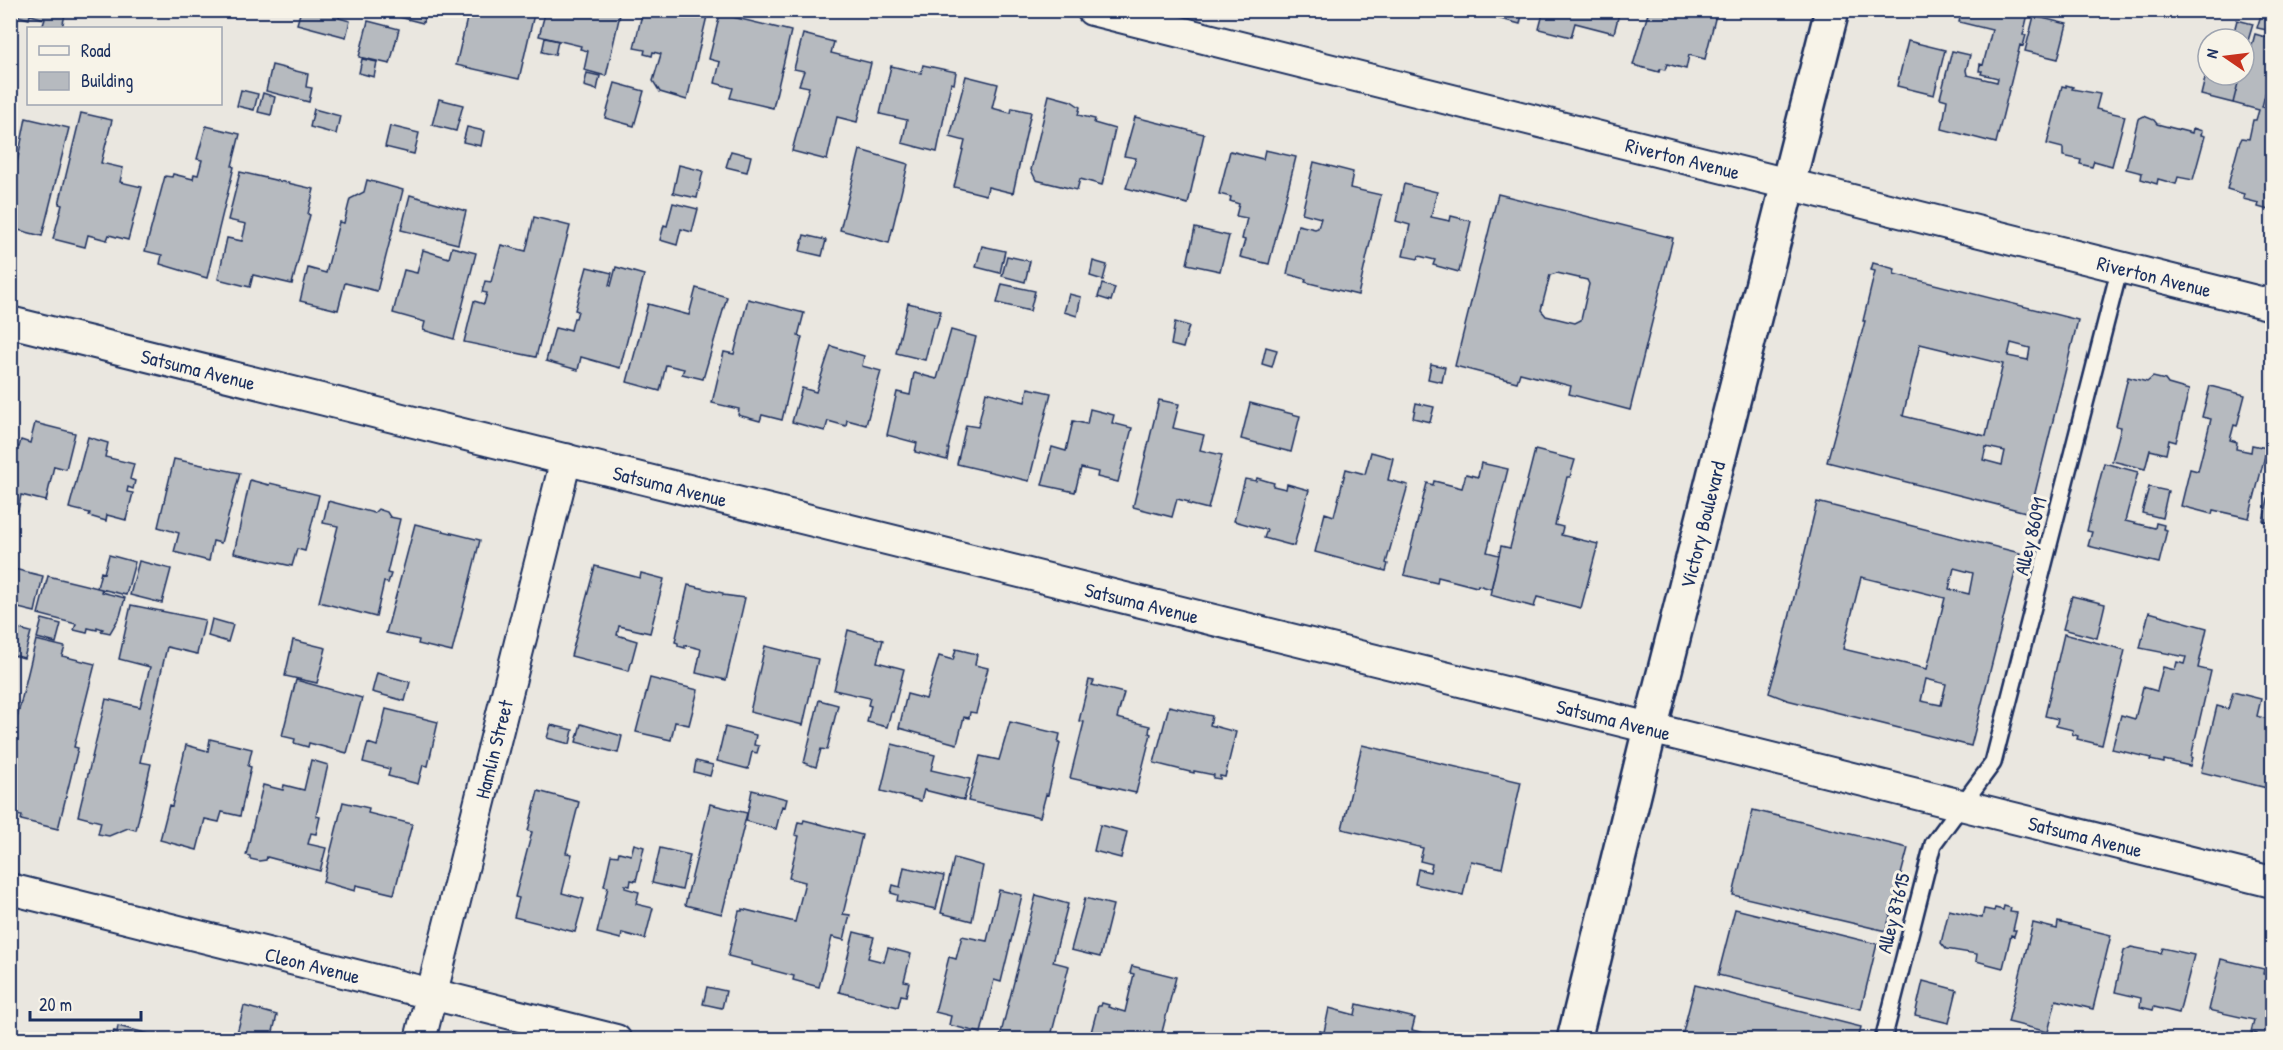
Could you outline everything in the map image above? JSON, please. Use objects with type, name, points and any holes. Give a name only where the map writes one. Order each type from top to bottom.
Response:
[{"type":"main road","name":"Victory Boulevard","points":[[1574,1040],[1650,729],[1832,10]]},
{"type":"street","name":"Riverton Avenue","points":[[1092,10],[2272,305]]},
{"type":"street","name":"Satsuma Avenue","points":[[10,322],[2272,882]]},
{"type":"street","name":"Hamlin Street","points":[[420,1040],[566,459]]},
{"type":"street","name":"Cleon Avenue","points":[[10,889],[616,1040]]},
{"type":"lane","name":"Alley 86091","points":[[1961,806],[1993,763],[2120,267]]},
{"type":"lane","name":"Alley 87615","points":[[1883,1040],[1933,844],[1961,806]]},
{"type":"building","points":[[19,10],[66,10],[62,27],[42,27],[45,19],[30,15],[29,19],[18,16]]},
{"type":"building","points":[[301,10],[341,10],[339,18],[350,21],[346,37],[297,24]]},
{"type":"building","points":[[401,10],[426,10],[423,23],[399,17]]},
{"type":"building","points":[[469,10],[535,10],[519,79],[456,65]]},
{"type":"building","points":[[546,10],[621,10],[606,76],[584,70],[588,51],[580,49],[581,46],[539,36]]},
{"type":"building","points":[[643,10],[708,12],[687,100],[660,92],[653,81],[661,54],[653,52],[652,56],[644,54],[645,50],[634,48]]},
{"type":"building","points":[[1467,10],[1523,10],[1520,24]]},
{"type":"building","points":[[1544,10],[1620,10],[1614,33],[1575,23],[1571,37],[1539,29]]},
{"type":"building","points":[[1649,10],[1717,11],[1705,59],[1689,55],[1686,69],[1667,64],[1665,70],[1660,69],[1659,72],[1633,65]]},
{"type":"building","points":[[1962,10],[2029,10],[2023,35],[2026,35],[2023,46],[2020,45],[1996,143],[1942,129],[1947,100],[1940,98],[1952,51],[1970,55],[1967,75],[1997,82],[1998,78],[1981,74],[1982,71],[1979,71],[1980,64],[1983,65],[1992,30],[1959,22]]},
{"type":"building","points":[[720,14],[791,31],[773,108],[730,98],[733,88],[715,83],[720,62],[709,59]]},
{"type":"building","points":[[2261,15],[2272,18],[2272,31],[2257,28]]},
{"type":"building","points":[[2034,16],[2067,24],[2058,59],[2025,51]]},
{"type":"building","points":[[2237,20],[2253,24],[2252,27],[2235,27]]},
{"type":"building","points":[[368,21],[399,29],[390,64],[359,57]]},
{"type":"building","points":[[803,34],[834,42],[831,53],[871,63],[857,122],[837,117],[827,160],[792,151],[809,87],[799,85],[804,71],[794,69]]},
{"type":"building","points":[[2256,34],[2272,39],[2272,66],[2262,107],[2272,109],[2272,211],[2258,207],[2259,203],[2243,199],[2244,194],[2227,189],[2239,144],[2242,138],[2249,139],[2253,120],[2256,120],[2259,110],[2233,103],[2237,87],[2256,87]]},
{"type":"building","points":[[545,38],[558,41],[555,55],[542,52]]},
{"type":"building","points":[[1908,41],[1945,50],[1934,95],[1897,86]]},
{"type":"building","points":[[362,59],[377,62],[374,77],[359,73]]},
{"type":"building","points":[[272,65],[308,74],[306,87],[312,88],[309,102],[266,91]]},
{"type":"building","points":[[923,65],[956,72],[954,84],[951,83],[937,152],[902,143],[907,120],[880,114],[891,66],[921,73]]},
{"type":"building","points":[[587,73],[600,76],[597,90],[584,86]]},
{"type":"building","points":[[966,76],[998,84],[992,108],[1011,113],[1012,108],[1031,112],[1013,193],[988,187],[986,195],[954,187],[965,141],[950,137]]},
{"type":"building","points":[[615,83],[644,91],[634,126],[605,118]]},
{"type":"building","points":[[2066,85],[2073,87],[2072,89],[2100,94],[2096,109],[2125,116],[2112,166],[2094,161],[2092,167],[2080,164],[2081,160],[2063,156],[2063,148],[2047,144],[2062,86],[2066,87]]},
{"type":"building","points":[[2203,87],[2237,87],[2233,103],[2201,95]]},
{"type":"building","points":[[241,90],[258,94],[254,110],[237,106]]},
{"type":"building","points":[[263,93],[275,97],[271,115],[258,112]]},
{"type":"building","points":[[1049,95],[1071,101],[1080,107],[1078,115],[1095,119],[1094,123],[1115,129],[1102,185],[1080,179],[1077,190],[1036,180],[1031,170]]},
{"type":"building","points":[[439,99],[463,105],[456,131],[432,125]]},
{"type":"building","points":[[314,109],[340,116],[336,134],[310,127]]},
{"type":"building","points":[[81,113],[112,120],[101,163],[123,168],[120,182],[142,187],[128,240],[109,235],[107,240],[88,235],[85,247],[53,239]]},
{"type":"building","points":[[2144,116],[2154,120],[2157,124],[2192,133],[2193,128],[2202,131],[2201,135],[2205,136],[2193,180],[2178,177],[2176,184],[2158,179],[2157,184],[2141,179],[2142,173],[2126,169],[2138,119]]},
{"type":"building","points":[[1135,117],[1204,134],[1188,204],[1126,188],[1136,158],[1124,156]]},
{"type":"building","points":[[26,118],[69,128],[42,236],[10,228],[10,171],[15,173]]},
{"type":"building","points":[[206,126],[240,134],[207,278],[160,264],[162,255],[145,251],[165,176],[172,177],[173,174],[193,179],[194,174],[198,175],[202,160],[197,159]]},
{"type":"building","points":[[390,126],[419,133],[414,154],[385,147]]},
{"type":"building","points":[[467,127],[484,131],[481,146],[463,142]]},
{"type":"building","points":[[860,150],[908,164],[889,243],[840,230]]},
{"type":"building","points":[[1265,150],[1296,157],[1269,264],[1240,257],[1245,240],[1242,239],[1247,218],[1236,216],[1239,204],[1230,201],[1231,197],[1219,194],[1230,151],[1263,159]]},
{"type":"building","points":[[731,151],[751,156],[747,172],[726,167]]},
{"type":"building","points":[[1314,162],[1353,172],[1350,188],[1381,195],[1358,295],[1305,282],[1306,279],[1287,274],[1298,225],[1315,229],[1318,228],[1321,218],[1302,213]]},
{"type":"building","points":[[679,165],[703,171],[697,198],[673,193]]},
{"type":"building","points":[[240,172],[314,189],[308,214],[310,215],[292,284],[253,275],[250,287],[218,279],[227,238],[242,241],[246,224],[228,220]]},
{"type":"building","points":[[367,180],[403,190],[377,291],[345,283],[338,310],[300,301],[308,268],[326,273],[339,222],[344,223],[350,199],[364,192]]},
{"type":"building","points":[[1404,184],[1437,192],[1431,217],[1450,221],[1451,216],[1471,221],[1459,272],[1433,265],[1435,260],[1419,256],[1418,259],[1403,256],[1410,225],[1396,221]]},
{"type":"building","points":[[1498,194],[1673,238],[1630,410],[1569,394],[1571,386],[1520,373],[1517,382],[1455,366]],"holes":[[[1557,273],[1587,280],[1589,284],[1581,320],[1575,323],[1546,316],[1541,310],[1550,275]]]},
{"type":"building","points":[[410,195],[466,211],[458,244],[401,230]]},
{"type":"building","points":[[673,203],[698,209],[692,232],[681,229],[677,245],[660,240],[664,225],[667,226]]},
{"type":"building","points":[[534,217],[570,226],[536,357],[464,342],[474,301],[484,304],[487,293],[482,292],[485,281],[491,282],[501,245],[526,251]]},
{"type":"building","points":[[1195,228],[1229,236],[1220,271],[1187,264]]},
{"type":"building","points":[[804,235],[826,240],[822,256],[800,251]]},
{"type":"building","points":[[982,246],[1005,251],[1000,273],[976,267]]},
{"type":"building","points":[[452,247],[476,253],[454,339],[423,330],[425,322],[393,313],[404,270],[417,273],[423,250],[449,258]]},
{"type":"building","points":[[1007,256],[1030,261],[1025,282],[1002,276]]},
{"type":"building","points":[[1093,261],[1107,265],[1103,280],[1090,276]]},
{"type":"building","points":[[1873,263],[1895,269],[1894,274],[2078,320],[2030,513],[1827,462],[1865,321],[1863,321],[1875,271],[1871,270]],"holes":[[[2011,343],[2030,348],[2028,360],[2008,356]],[[1920,344],[2003,364],[1986,436],[1903,416]],[[1986,447],[2005,451],[2002,465],[1983,460]]]},
{"type":"building","points":[[587,267],[612,273],[609,285],[611,286],[616,267],[644,275],[620,368],[581,357],[578,370],[546,361],[555,328],[571,330],[578,311],[575,310]]},
{"type":"building","points":[[1002,284],[1035,291],[1030,311],[997,303]]},
{"type":"building","points":[[1102,284],[1115,288],[1111,301],[1098,297]]},
{"type":"building","points":[[696,288],[727,297],[703,379],[682,374],[684,369],[666,365],[660,391],[627,382],[648,304],[689,315]]},
{"type":"building","points":[[1069,294],[1081,297],[1077,316],[1064,312]]},
{"type":"building","points":[[748,299],[804,313],[798,336],[802,337],[782,420],[762,415],[760,421],[738,415],[739,409],[712,403],[724,352],[734,354]]},
{"type":"building","points":[[908,303],[941,311],[936,328],[933,328],[925,360],[896,353]]},
{"type":"building","points":[[1175,322],[1189,326],[1183,348],[1171,345]]},
{"type":"building","points":[[951,330],[976,337],[947,460],[915,452],[917,443],[887,435],[897,392],[910,395],[914,373],[937,379]]},
{"type":"building","points":[[831,346],[864,356],[862,366],[881,371],[866,425],[847,420],[846,426],[828,421],[825,431],[792,422],[802,388],[816,392]]},
{"type":"building","points":[[1266,347],[1277,350],[1272,367],[1262,364]]},
{"type":"building","points":[[1431,364],[1445,367],[1442,382],[1428,379]]},
{"type":"building","points":[[2128,377],[2147,382],[2153,377],[2189,390],[2176,442],[2169,440],[2166,454],[2150,450],[2145,469],[2112,461],[2121,427],[2116,426]]},
{"type":"building","points":[[2210,386],[2245,395],[2237,426],[2234,425],[2230,440],[2237,442],[2236,449],[2251,452],[2252,445],[2267,448],[2249,518],[2213,510],[2212,514],[2181,506],[2190,469],[2198,471],[2211,419],[2202,417]]},
{"type":"building","points":[[1028,388],[1051,393],[1029,481],[957,464],[966,425],[978,427],[986,392],[1025,402]]},
{"type":"building","points":[[1159,400],[1179,404],[1173,428],[1204,435],[1200,450],[1222,455],[1208,509],[1177,499],[1172,517],[1133,507]]},
{"type":"building","points":[[1250,403],[1300,416],[1291,452],[1241,439]]},
{"type":"building","points":[[1416,403],[1434,407],[1430,422],[1413,418]]},
{"type":"building","points":[[1090,409],[1114,415],[1112,423],[1132,428],[1118,482],[1097,477],[1098,472],[1081,468],[1075,492],[1042,485],[1052,447],[1066,451],[1073,421],[1087,424]]},
{"type":"building","points":[[35,423],[75,433],[66,469],[54,466],[46,501],[21,495],[18,511],[10,510],[10,445],[19,447],[21,440],[30,443]]},
{"type":"building","points":[[88,437],[108,443],[105,457],[134,464],[130,479],[135,481],[133,489],[128,487],[127,492],[133,493],[126,520],[107,515],[106,521],[89,516],[90,513],[69,508]]},
{"type":"building","points":[[1535,450],[1575,460],[1570,477],[1567,477],[1555,525],[1563,527],[1561,535],[1598,544],[1581,608],[1537,597],[1534,607],[1490,595],[1501,546],[1510,548]]},
{"type":"building","points":[[1371,452],[1393,458],[1388,480],[1408,485],[1386,563],[1388,564],[1386,571],[1315,552],[1325,513],[1334,516],[1346,469],[1365,474]]},
{"type":"building","points":[[174,459],[240,473],[221,543],[213,541],[209,561],[174,552],[179,533],[158,527]]},
{"type":"building","points":[[1481,463],[1508,469],[1487,552],[1499,555],[1491,589],[1438,577],[1437,583],[1404,575],[1427,483],[1433,485],[1434,481],[1462,488],[1466,474],[1478,477]]},
{"type":"building","points":[[2104,463],[2138,472],[2125,521],[2155,528],[2156,523],[2164,525],[2163,529],[2167,530],[2159,563],[2088,546],[2092,532],[2087,531]]},
{"type":"building","points":[[1257,478],[1274,483],[1273,486],[1286,489],[1287,484],[1309,490],[1294,546],[1264,538],[1267,530],[1234,521],[1245,479],[1256,481]]},
{"type":"building","points":[[250,480],[319,495],[305,551],[297,549],[292,566],[234,553]]},
{"type":"building","points":[[2272,481],[2272,524],[2263,521]]},
{"type":"building","points":[[2149,487],[2168,491],[2162,518],[2142,513]]},
{"type":"building","points":[[328,501],[374,513],[378,509],[387,512],[390,517],[400,519],[387,573],[391,574],[388,583],[384,582],[376,617],[319,602],[338,526],[323,523]]},
{"type":"building","points":[[1817,502],[2020,553],[1971,746],[1787,700],[1769,693]],"holes":[[[1954,568],[1973,573],[1969,594],[1949,589]],[[1861,577],[1945,598],[1927,669],[1843,649]],[[1926,679],[1946,684],[1941,705],[1921,701]]]},
{"type":"building","points":[[415,524],[480,540],[452,652],[418,644],[419,640],[386,633]]},
{"type":"building","points":[[109,555],[135,562],[126,595],[97,588]]},
{"type":"building","points":[[139,561],[171,569],[162,603],[130,595]]},
{"type":"building","points":[[595,566],[640,578],[641,573],[664,579],[650,633],[619,626],[617,635],[637,641],[629,671],[571,656]]},
{"type":"building","points":[[10,568],[43,576],[35,612],[10,606]]},
{"type":"building","points":[[48,576],[102,589],[101,592],[125,598],[120,616],[110,633],[101,631],[103,629],[97,627],[97,630],[88,628],[87,633],[74,630],[76,624],[38,614]]},
{"type":"building","points":[[688,585],[723,593],[723,595],[745,598],[726,680],[696,673],[701,649],[685,645],[685,648],[678,646],[675,642]]},
{"type":"building","points":[[2072,596],[2105,604],[2097,638],[2063,629]]},
{"type":"building","points":[[131,605],[205,620],[197,654],[167,647],[140,762],[151,764],[136,830],[128,828],[109,836],[98,834],[101,822],[78,816],[106,699],[140,707],[150,667],[119,659]]},
{"type":"building","points":[[2149,612],[2207,628],[2198,668],[2211,671],[2190,766],[2164,760],[2164,763],[2150,760],[2151,758],[2112,749],[2121,715],[2135,719],[2143,687],[2157,691],[2163,667],[2175,670],[2177,662],[2184,664],[2186,657],[2140,648]]},
{"type":"building","points":[[42,619],[61,624],[56,643],[37,638]]},
{"type":"building","points":[[212,619],[233,625],[228,642],[208,636]]},
{"type":"building","points":[[19,629],[31,632],[24,658],[13,655]]},
{"type":"building","points":[[848,630],[883,640],[877,662],[904,669],[887,727],[867,722],[871,706],[868,705],[870,698],[834,690]]},
{"type":"building","points":[[2064,634],[2125,650],[2102,745],[2077,739],[2078,736],[2072,734],[2073,730],[2056,726],[2058,719],[2045,716]]},
{"type":"building","points":[[36,640],[65,647],[62,656],[95,664],[74,747],[78,748],[58,829],[21,820],[22,816],[10,814],[10,747]]},
{"type":"building","points":[[293,640],[326,648],[317,683],[285,676]]},
{"type":"building","points":[[765,646],[818,659],[803,725],[750,712]]},
{"type":"building","points":[[956,649],[977,654],[975,665],[988,668],[976,713],[970,712],[969,718],[964,717],[957,744],[899,728],[907,694],[926,699],[939,656],[953,660]]},
{"type":"building","points":[[2272,665],[2272,682],[2268,681]]},
{"type":"building","points":[[377,673],[410,682],[405,701],[372,692]]},
{"type":"building","points":[[650,678],[698,690],[689,725],[675,722],[671,740],[636,732]]},
{"type":"building","points":[[296,680],[362,698],[347,753],[309,743],[308,747],[294,743],[295,739],[282,736]]},
{"type":"building","points":[[1089,680],[1094,681],[1092,685],[1124,693],[1117,718],[1150,726],[1149,733],[1151,734],[1136,793],[1070,778],[1084,722],[1079,721]]},
{"type":"building","points":[[2233,692],[2261,699],[2257,716],[2272,720],[2272,764],[2267,788],[2201,772],[2217,706],[2228,709]]},
{"type":"building","points":[[819,700],[838,705],[827,750],[821,749],[816,767],[804,763]]},
{"type":"building","points":[[1169,706],[1212,716],[1210,725],[1236,732],[1225,777],[1213,778],[1214,775],[1194,771],[1194,773],[1154,763]]},
{"type":"building","points":[[386,709],[438,722],[428,766],[423,765],[418,784],[388,776],[390,769],[363,762],[368,743],[377,746]]},
{"type":"building","points":[[1010,722],[1060,734],[1048,795],[1046,794],[1040,817],[968,801],[980,756],[999,760]]},
{"type":"building","points":[[581,724],[622,736],[618,753],[576,742]]},
{"type":"building","points":[[551,725],[573,730],[570,744],[547,738]]},
{"type":"building","points":[[725,727],[756,735],[754,745],[759,746],[757,753],[752,752],[748,769],[717,761]]},
{"type":"building","points":[[210,739],[252,749],[248,766],[251,767],[240,816],[222,812],[219,822],[205,819],[197,850],[160,840],[169,805],[172,806],[186,745],[208,751]]},
{"type":"building","points":[[892,744],[935,755],[931,770],[970,779],[964,800],[924,790],[921,801],[881,791]]},
{"type":"building","points":[[1362,745],[1521,782],[1502,868],[1471,861],[1463,895],[1415,884],[1418,869],[1430,872],[1432,864],[1420,861],[1423,848],[1342,829]]},
{"type":"building","points":[[311,760],[328,765],[316,816],[320,817],[316,834],[311,833],[308,844],[326,848],[320,871],[267,857],[266,860],[259,861],[250,859],[250,856],[246,855],[263,785],[283,790],[284,785],[304,790]]},
{"type":"building","points":[[696,761],[713,765],[710,776],[694,772]]},
{"type":"building","points":[[752,790],[787,799],[785,807],[782,806],[776,829],[746,821]]},
{"type":"building","points":[[538,791],[579,802],[566,853],[572,854],[562,893],[584,899],[575,932],[514,917],[519,898],[515,897],[532,832],[528,831]]},
{"type":"building","points":[[343,802],[369,808],[368,813],[412,824],[394,894],[356,885],[355,891],[323,882]]},
{"type":"building","points":[[710,804],[747,813],[722,914],[685,905]]},
{"type":"building","points":[[1753,810],[1908,848],[1886,931],[1733,895]]},
{"type":"building","points":[[804,820],[862,835],[843,914],[850,915],[844,940],[832,937],[819,987],[793,980],[794,976],[728,956],[739,911],[742,909],[795,922],[805,882],[789,878],[799,836],[795,835],[798,822],[803,823]]},
{"type":"building","points":[[1100,825],[1127,832],[1121,858],[1094,851]]},
{"type":"building","points":[[634,844],[644,847],[636,881],[631,880],[630,886],[625,885],[625,888],[639,892],[636,904],[653,908],[645,939],[622,933],[621,939],[597,933],[608,887],[604,886],[611,855],[618,856],[619,852],[631,855]]},
{"type":"building","points":[[660,848],[690,855],[682,890],[652,883]]},
{"type":"building","points":[[954,858],[983,866],[972,921],[941,913]]},
{"type":"building","points":[[904,867],[944,876],[936,909],[897,901],[898,895],[891,893],[893,885],[900,887]]},
{"type":"building","points":[[999,890],[1022,895],[1001,982],[994,980],[981,1033],[949,1025],[951,1016],[935,1012],[949,957],[956,959],[962,936],[987,941]]},
{"type":"building","points":[[1036,895],[1068,904],[1053,962],[1069,966],[1050,1040],[1009,1040],[1000,1037]]},
{"type":"building","points":[[1085,898],[1113,905],[1100,957],[1071,950]]},
{"type":"building","points":[[2004,906],[2011,908],[2010,912],[2017,913],[2013,930],[2016,930],[2014,936],[2011,935],[2003,968],[1976,961],[1977,954],[1946,949],[1941,943],[1949,910],[1982,918],[1984,909],[2003,910]]},
{"type":"building","points":[[1735,909],[1877,944],[1861,1009],[1718,975]]},
{"type":"building","points":[[2058,922],[2111,935],[2093,1009],[2056,1000],[2048,1032],[2008,1022],[2033,923],[2057,929]]},
{"type":"building","points":[[854,932],[874,937],[868,958],[884,962],[888,948],[911,954],[904,981],[909,982],[906,996],[901,995],[898,1007],[839,992]]},
{"type":"building","points":[[2131,947],[2161,953],[2163,948],[2194,955],[2179,1013],[2154,1007],[2153,1010],[2140,1007],[2141,998],[2115,992],[2124,951]]},
{"type":"building","points":[[2221,959],[2264,969],[2263,974],[2272,976],[2272,1036],[2268,1035],[2267,1040],[2256,1037],[2257,1034],[2251,1032],[2254,1020],[2209,1010]]},
{"type":"building","points":[[1132,966],[1176,977],[1160,1040],[1089,1040],[1098,1006],[1102,1003],[1125,1012],[1134,974],[1130,973]]},
{"type":"building","points":[[1923,981],[1957,990],[1949,1023],[1915,1015]]},
{"type":"building","points":[[1695,985],[1861,1027],[1858,1040],[1681,1040]]},
{"type":"building","points":[[707,987],[726,991],[722,1008],[703,1004]]},
{"type":"building","points":[[1357,1004],[1415,1018],[1412,1030],[1437,1036],[1436,1040],[1321,1040],[1320,1031],[1324,1032],[1329,1008],[1355,1015]]},
{"type":"building","points":[[244,1006],[277,1015],[271,1040],[218,1040],[220,1033],[236,1037]]},
{"type":"building","points":[[118,1026],[165,1038],[164,1040],[111,1040]]}]
